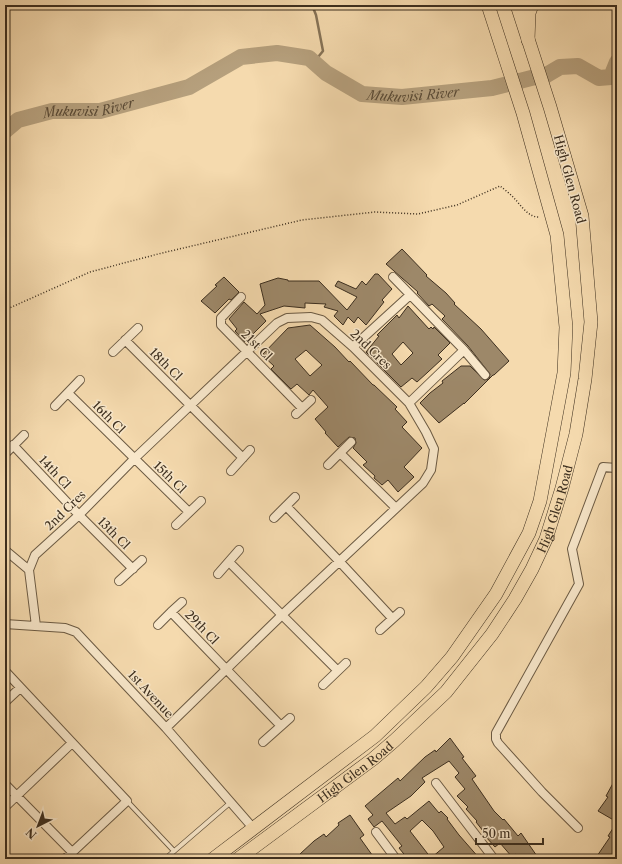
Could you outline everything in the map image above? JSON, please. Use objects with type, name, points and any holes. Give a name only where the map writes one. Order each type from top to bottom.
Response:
[{"type":"main road","name":"High Glen Road","points":[[213,859],[375,736],[426,687],[452,657],[496,594],[529,533],[540,501],[564,373],[566,327],[557,236],[523,113],[488,5]]},
{"type":"main road","name":"High Glen Road","points":[[238,859],[373,759],[446,692],[470,662],[515,599],[532,569],[546,539],[562,488],[576,434],[585,379],[591,322],[582,216],[550,107],[517,5]]},
{"type":"main road","points":[[528,40],[529,13],[532,5]]},
{"type":"street","points":[[393,277],[464,350],[485,375]]},
{"type":"street","points":[[353,347],[410,295]]},
{"type":"street","name":"21st Cl","points":[[241,297],[221,318],[221,325],[299,411],[311,400]]},
{"type":"street","name":"2nd Cres","points":[[29,570],[35,555],[79,515],[134,459],[277,323],[287,318],[311,317],[322,320],[353,347],[409,403],[434,449],[431,470],[423,483],[282,615],[166,728]]},
{"type":"street","points":[[113,352],[138,328]]},
{"type":"street","name":"18th Cl","points":[[125,340],[243,458]]},
{"type":"street","points":[[409,403],[464,350]]},
{"type":"street","points":[[55,406],[80,380]]},
{"type":"street","name":"16th Cl","points":[[68,393],[134,459]]},
{"type":"street","points":[[5,454],[24,435]]},
{"type":"street","points":[[328,465],[351,442]]},
{"type":"street","name":"14th Cl","points":[[13,446],[79,515]]},
{"type":"street","points":[[230,471],[250,450]]},
{"type":"street","points":[[340,453],[396,508]]},
{"type":"street","name":"15th Cl","points":[[134,459],[189,512]]},
{"type":"street","points":[[578,828],[542,792],[498,743],[496,733],[579,584],[572,549],[603,467],[617,468]]},
{"type":"street","points":[[274,518],[295,497]]},
{"type":"street","points":[[176,525],[201,501]]},
{"type":"street","points":[[286,506],[392,618]]},
{"type":"street","name":"13th Cl","points":[[79,515],[133,569]]},
{"type":"street","points":[[5,550],[29,570],[36,626]]},
{"type":"street","points":[[218,574],[239,550]]},
{"type":"street","points":[[119,581],[142,560]]},
{"type":"street","points":[[229,562],[337,670]]},
{"type":"street","name":"29th Cl","points":[[182,602],[171,612],[281,726]]},
{"type":"street","points":[[158,625],[171,612]]},
{"type":"street","points":[[380,630],[400,612]]},
{"type":"street","name":"1st Avenue","points":[[5,624],[65,628],[76,632],[166,728],[254,829]]},
{"type":"street","points":[[323,685],[346,663]]},
{"type":"street","points":[[6,672],[127,801],[65,859]]},
{"type":"street","points":[[5,702],[20,688]]},
{"type":"street","points":[[262,742],[290,718]]},
{"type":"street","points":[[5,807],[72,743]]},
{"type":"street","points":[[436,783],[494,859]]},
{"type":"street","points":[[5,784],[72,852]]},
{"type":"street","points":[[376,832],[396,859]]},
{"type":"lane","points":[[127,801],[174,851]]},
{"type":"lane","points":[[165,859],[232,802]]},
{"type":"path","points":[[5,310],[90,272],[158,254],[302,220],[375,212],[418,214],[457,205],[500,186],[513,197],[527,213],[536,218],[552,217]]},
{"type":"building","points":[[402,249],[427,275],[426,276],[446,293],[455,303],[454,304],[481,329],[509,361],[489,379],[490,374],[468,346],[442,319],[445,316],[432,304],[429,306],[417,293],[418,292],[386,264]]},
{"type":"building","points":[[375,274],[378,274],[392,289],[382,300],[384,302],[366,325],[358,317],[354,323],[348,317],[343,325],[334,316],[338,311],[324,307],[326,304],[305,303],[305,308],[284,306],[260,314],[266,321],[245,342],[235,331],[237,329],[229,319],[244,302],[257,314],[265,305],[260,284],[278,278],[288,281],[319,281],[347,310],[357,297],[335,286],[338,281],[356,289],[362,281],[366,285]]},
{"type":"building","points":[[224,277],[239,292],[231,300],[229,299],[215,313],[201,301]]},
{"type":"building","points":[[408,306],[429,329],[431,327],[433,329],[434,327],[450,343],[438,355],[442,359],[417,382],[412,378],[401,387],[366,352],[379,336],[377,335],[397,315],[399,318]],"holes":[[[403,342],[413,353],[401,365],[392,354]]]},
{"type":"building","points":[[310,325],[335,347],[349,362],[350,361],[397,407],[395,409],[407,422],[402,427],[422,448],[404,467],[414,477],[398,492],[388,480],[382,485],[363,465],[367,462],[353,448],[356,443],[355,438],[349,437],[338,447],[325,433],[326,432],[315,419],[328,407],[313,390],[309,395],[297,384],[291,389],[271,369],[274,366],[262,355],[288,328]],"holes":[[[306,350],[322,365],[310,376],[295,359]]]},
{"type":"building","points":[[461,366],[470,366],[484,380],[489,379],[464,404],[439,423],[420,403],[443,383],[442,381]]},
{"type":"building","points":[[450,738],[464,757],[462,758],[476,776],[472,779],[494,811],[503,820],[504,819],[518,836],[521,833],[539,859],[521,859],[516,854],[512,857],[500,843],[495,847],[486,837],[487,836],[476,822],[477,821],[466,809],[468,807],[457,796],[465,789],[455,777],[459,773],[449,761],[422,778],[425,782],[411,796],[386,813],[395,824],[405,817],[407,819],[429,801],[439,813],[441,811],[448,818],[447,819],[459,835],[480,859],[408,859],[399,848],[402,846],[382,821],[374,827],[368,819],[373,815],[365,806],[398,778],[400,781],[425,757],[435,750],[436,752]],"holes":[[[422,820],[433,831],[444,847],[431,858],[410,831]]]},
{"type":"building","points":[[617,776],[617,822],[598,811],[608,797],[606,796]]},
{"type":"building","points":[[350,815],[364,835],[360,838],[375,859],[303,859],[300,854],[324,834],[326,837],[339,825],[338,823]]},
{"type":"building","points":[[617,822],[617,859],[595,859],[610,837],[608,836]]},
{"type":"waterway","points":[[312,5],[316,15],[323,51],[314,62]]},
{"type":"waterway","name":"Mukuvisi River","points":[[5,131],[18,120],[52,111],[100,111],[189,87],[241,57],[277,53],[309,58],[326,73],[362,94],[402,97],[492,88],[539,76],[543,77],[560,67],[578,66],[599,78],[611,77],[617,62]]}]
